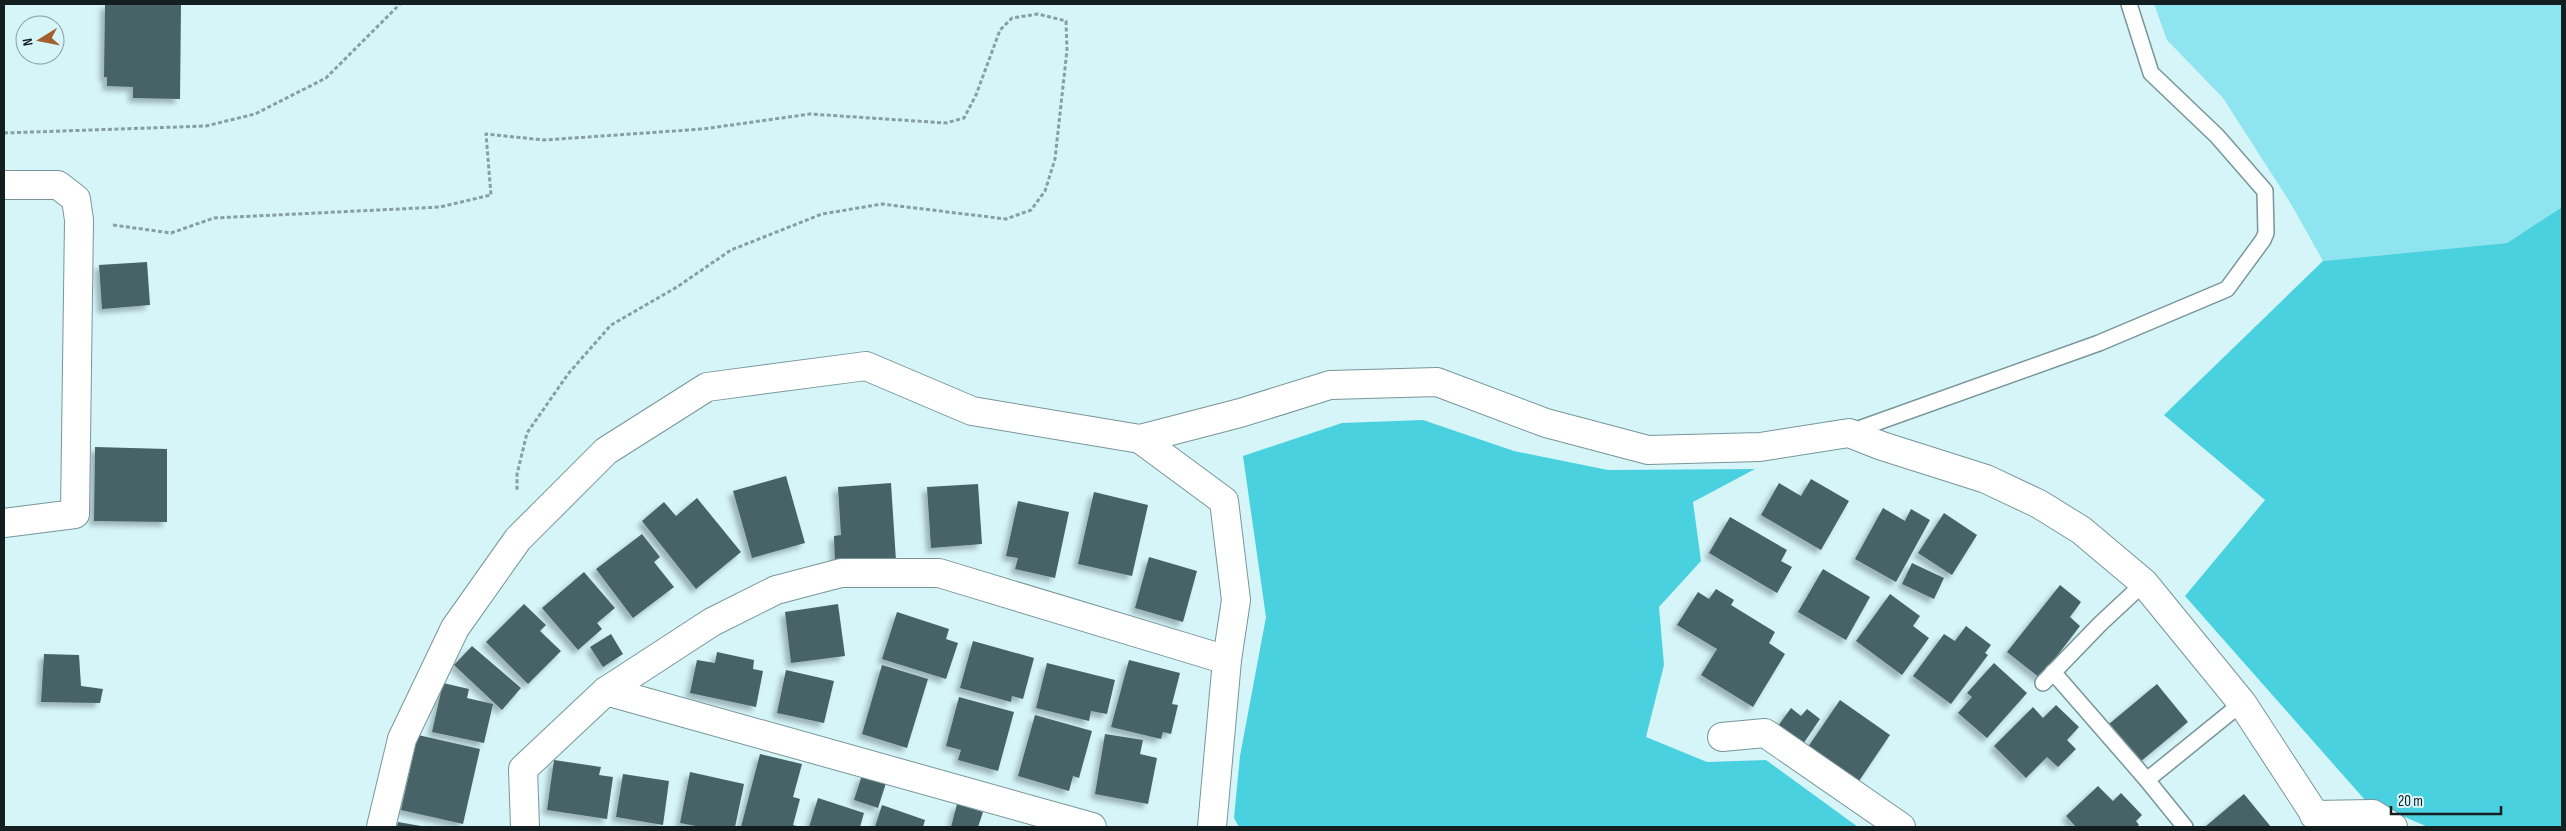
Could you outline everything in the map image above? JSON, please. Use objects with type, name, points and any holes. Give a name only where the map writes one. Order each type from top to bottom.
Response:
[{"type":"street","points":[[4,185],[58,185],[76,199],[79,220],[74,514],[4,524]]},
{"type":"street","points":[[381,827],[402,739],[455,628],[518,539],[606,451],[707,387],[866,366],[972,411],[1140,439],[1240,413],[1330,385],[1438,382],[1546,424],[1648,450],[1760,447],[1849,433],[1882,446],[1986,479],[2039,504],[2081,530],[2144,584],[2242,703],[2319,821],[2373,814],[2393,827]]},
{"type":"street","points":[[1140,439],[1224,501],[1236,600],[1227,660],[1212,827]]},
{"type":"street","points":[[524,827],[523,769],[606,691],[712,622],[776,590],[841,573],[939,573],[1227,660]]},
{"type":"street","points":[[606,691],[1092,827]]},
{"type":"street","points":[[1722,737],[1765,733],[1901,827]]},
{"type":"lane","points":[[1849,433],[2100,343],[2226,289],[2263,240],[2266,233],[2265,191],[2217,136],[2151,73],[2129,4]]},
{"type":"lane","points":[[2144,584],[2100,624],[2048,678],[2147,780],[2185,827]]},
{"type":"lane","points":[[2147,780],[2242,703]]},
{"type":"path","points":[[4,133],[206,126],[256,114],[326,78],[400,4]]},
{"type":"path","points":[[79,220],[172,233],[214,218],[440,207],[491,195],[486,134],[544,140],[703,129],[810,114],[946,123],[964,118],[979,88],[1000,30],[1012,18],[1038,14],[1066,20],[1067,50],[1055,159],[1045,190],[1031,210],[1006,218],[882,204],[822,214],[731,250],[677,287],[611,325],[568,374],[527,433],[517,474],[518,539]]},
{"type":"shaded area","points":[[2154,4],[2562,4],[2562,207],[2507,243],[2323,261],[2291,204],[2223,98],[2167,40]]},
{"type":"shaded area","points":[[2562,207],[2562,827],[2428,827],[2365,800],[2185,596],[2265,500],[2164,415],[2323,261],[2507,243]]},
{"type":"shaded area","points":[[1423,420],[1514,451],[1608,470],[1755,469],[1693,502],[1701,561],[1659,607],[1664,665],[1646,737],[1707,762],[1766,760],[1858,827],[1239,827],[1234,818],[1240,756],[1266,617],[1243,456],[1342,423]]},
{"type":"building","points":[[105,4],[181,4],[180,99],[133,98],[133,87],[107,86],[107,77],[104,77]]},
{"type":"building","points":[[147,262],[150,305],[102,309],[99,265]]},
{"type":"building","points":[[95,447],[167,449],[167,522],[94,521]]},
{"type":"building","points":[[786,476],[805,543],[752,558],[733,491]]},
{"type":"building","points":[[1811,479],[1849,501],[1821,550],[1761,515],[1779,483],[1801,496]]},
{"type":"building","points":[[891,483],[896,561],[835,564],[834,536],[841,535],[838,487]]},
{"type":"building","points":[[978,484],[982,544],[931,548],[927,487]]},
{"type":"building","points":[[1094,492],[1148,505],[1132,576],[1078,564]]},
{"type":"building","points":[[697,498],[741,552],[696,589],[642,521],[664,502],[676,516]]},
{"type":"building","points":[[1018,501],[1069,512],[1055,578],[1015,569],[1018,558],[1006,556]]},
{"type":"building","points":[[1883,508],[1905,521],[1911,509],[1930,520],[1896,582],[1855,559]]},
{"type":"building","points":[[1944,513],[1977,535],[1952,575],[1918,553]]},
{"type":"building","points":[[1730,517],[1787,550],[1781,561],[1792,567],[1777,593],[1709,553]]},
{"type":"building","points":[[642,534],[660,557],[654,562],[674,587],[633,618],[596,569]]},
{"type":"building","points":[[1149,557],[1197,571],[1183,622],[1135,608]]},
{"type":"building","points":[[1912,563],[1944,578],[1934,599],[1902,584]]},
{"type":"building","points":[[1823,569],[1870,597],[1846,640],[1798,612]]},
{"type":"building","points":[[584,572],[615,608],[597,623],[602,629],[578,650],[542,608]]},
{"type":"building","points":[[2060,585],[2081,602],[2070,617],[2080,626],[2040,678],[2007,652]]},
{"type":"building","points":[[1716,589],[1734,600],[1731,605],[1775,632],[1769,643],[1785,654],[1753,707],[1701,675],[1717,649],[1677,625],[1698,592],[1709,599]]},
{"type":"building","points":[[1890,594],[1920,616],[1913,626],[1929,638],[1902,675],[1856,641]]},
{"type":"building","points":[[524,604],[546,625],[540,631],[561,651],[528,684],[486,642]]},
{"type":"building","points":[[838,604],[845,656],[791,663],[785,612]]},
{"type":"building","points":[[897,612],[949,629],[946,639],[958,643],[946,679],[882,659]]},
{"type":"building","points":[[1966,626],[1991,645],[1985,653],[1988,655],[1951,704],[1913,676],[1944,634],[1955,641]]},
{"type":"building","points":[[611,634],[623,654],[603,667],[590,647]]},
{"type":"building","points":[[973,641],[1034,658],[1023,699],[1012,696],[1011,702],[960,688]]},
{"type":"building","points":[[472,646],[521,688],[502,710],[454,665]]},
{"type":"building","points":[[717,652],[754,660],[753,669],[763,671],[756,707],[690,693],[697,660],[715,663]]},
{"type":"building","points":[[44,654],[79,655],[81,686],[103,689],[100,703],[41,702]]},
{"type":"building","points":[[1129,660],[1180,673],[1172,704],[1178,705],[1171,734],[1163,732],[1161,739],[1111,727]]},
{"type":"building","points":[[1047,663],[1115,680],[1107,714],[1091,711],[1089,721],[1036,708]]},
{"type":"building","points":[[1994,663],[2027,693],[1987,738],[1958,713],[1972,697],[1967,693]]},
{"type":"building","points":[[882,665],[928,679],[907,748],[862,734]]},
{"type":"building","points":[[786,670],[834,681],[824,723],[777,713]]},
{"type":"building","points":[[443,683],[469,689],[467,698],[493,704],[484,743],[432,732]]},
{"type":"building","points":[[2157,684],[2188,722],[2140,762],[2109,724]]},
{"type":"building","points":[[959,697],[1014,712],[998,771],[958,760],[961,750],[946,746]]},
{"type":"building","points":[[1840,700],[1890,735],[1859,781],[1808,747]]},
{"type":"building","points":[[2056,705],[2079,727],[2067,740],[2076,749],[2058,767],[2047,757],[2026,778],[1994,746],[2033,707],[2043,718]]},
{"type":"building","points":[[1791,708],[1801,716],[1807,709],[1820,719],[1803,744],[1778,726]]},
{"type":"building","points":[[1035,715],[1092,731],[1079,778],[1073,776],[1069,791],[1018,776]]},
{"type":"building","points":[[1105,734],[1143,740],[1140,754],[1157,758],[1148,804],[1095,794]]},
{"type":"building","points":[[418,735],[480,749],[463,824],[401,810]]},
{"type":"building","points":[[760,754],[802,764],[793,797],[800,799],[793,825],[800,827],[741,827]]},
{"type":"building","points":[[554,760],[601,767],[599,775],[613,777],[607,819],[547,810]]},
{"type":"building","points":[[690,772],[744,784],[735,827],[701,827],[680,823]]},
{"type":"building","points":[[623,774],[669,781],[663,825],[616,817]]},
{"type":"building","points":[[862,775],[886,783],[878,808],[854,800]]},
{"type":"building","points":[[2098,786],[2113,801],[2121,793],[2142,815],[2136,821],[2139,825],[2136,827],[2076,827],[2066,816]]},
{"type":"building","points":[[2244,794],[2271,827],[2206,826]]},
{"type":"building","points":[[818,798],[864,813],[860,827],[809,827]]},
{"type":"building","points":[[957,804],[983,812],[978,827],[951,827]]},
{"type":"building","points":[[882,805],[925,820],[923,827],[875,827]]},
{"type":"building","points":[[398,822],[421,826],[421,827],[397,827]]}]
